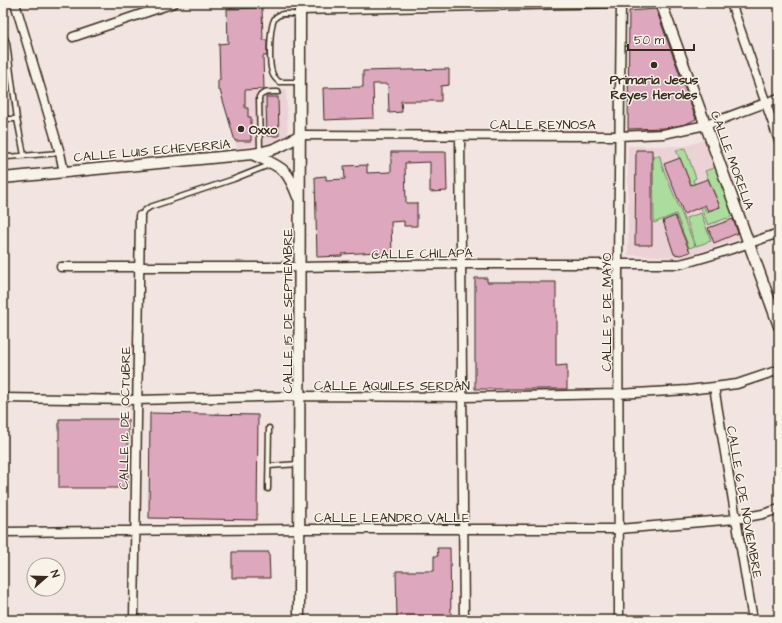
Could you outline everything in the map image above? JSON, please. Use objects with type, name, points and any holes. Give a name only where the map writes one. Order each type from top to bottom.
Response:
[{"type":"street","points":[[16,3],[60,153],[64,172]]},
{"type":"street","points":[[73,37],[174,3]]},
{"type":"street","points":[[300,9],[368,6],[621,3]]},
{"type":"street","name":"CALLE 5 DE MAYO","points":[[619,620],[618,264],[621,3]]},
{"type":"street","name":"CALLE MORELIA","points":[[663,3],[779,326]]},
{"type":"street","points":[[731,3],[779,141]]},
{"type":"street","name":"CALLE 15 DE SEPTIEMBRE","points":[[299,620],[300,9]]},
{"type":"street","name":"CALLE REYNOSA","points":[[300,135],[619,136],[662,134],[706,125],[779,98]]},
{"type":"street","name":"CALLE LUIS ECHEVERRÍA","points":[[3,178],[256,153],[279,148],[300,135]]},
{"type":"street","points":[[460,136],[464,620]]},
{"type":"street","points":[[256,153],[285,173],[292,183],[300,202]]},
{"type":"street","name":"CALLE 12 DE OCTUBRE","points":[[134,620],[134,530],[140,216]]},
{"type":"street","name":"CALLE CHILAPA","points":[[61,267],[680,264],[703,259],[779,233]]},
{"type":"street","name":"CALLE AQUILES SERDÁN","points":[[3,398],[136,400],[300,396],[463,397],[618,394],[688,390],[736,384],[779,370]]},
{"type":"street","name":"CALLE 6 DE NOVIEMBRE","points":[[714,387],[753,620]]},
{"type":"street","name":"CALLE LEANDRO VALLE","points":[[3,532],[299,528],[619,529],[736,519],[764,514],[779,509]]},
{"type":"lane","points":[[300,9],[276,16],[272,21],[271,71],[279,82],[300,82]]},
{"type":"lane","points":[[3,34],[7,43],[17,119],[24,156]]},
{"type":"lane","points":[[256,153],[259,97],[262,93],[278,92]]},
{"type":"lane","points":[[3,118],[17,119]]},
{"type":"lane","points":[[3,156],[60,153]]},
{"type":"lane","points":[[140,216],[150,207],[234,179],[272,164]]},
{"type":"lane","points":[[268,489],[269,428]]},
{"type":"lane","points":[[269,466],[300,464]]},
{"type":"shaded area","points":[[286,89],[288,137],[269,143],[237,148],[219,91]]},
{"type":"shaded area","points":[[704,140],[742,238],[684,257],[628,255],[628,146],[685,146]]},
{"type":"green space","points":[[685,148],[696,178],[693,180],[706,212],[720,207],[705,171],[716,167],[733,216],[708,225],[676,150]]},
{"type":"green space","points":[[653,156],[660,156],[662,166],[695,246],[689,248],[676,214],[654,223]]},
{"type":"green space","points":[[701,213],[711,241],[696,246],[686,218]]},
{"type":"building","points":[[262,8],[263,40],[267,40],[267,56],[263,56],[264,89],[245,90],[245,108],[248,108],[248,117],[251,117],[251,141],[235,141],[220,90],[218,90],[218,80],[220,80],[219,44],[228,43],[227,9]]},
{"type":"building","name":"Primaria Jesus Reyes Heroles","points":[[656,9],[696,119],[686,124],[666,128],[628,129],[629,11]]},
{"type":"building","points":[[449,69],[449,85],[441,86],[441,101],[401,101],[402,112],[389,113],[388,84],[373,84],[374,118],[324,120],[323,88],[363,87],[363,71]]},
{"type":"building","points":[[266,97],[278,97],[279,136],[267,136]]},
{"type":"building","points":[[636,150],[652,150],[652,245],[635,245]]},
{"type":"building","points":[[391,152],[446,152],[447,191],[430,192],[430,162],[405,163],[406,203],[417,203],[417,226],[404,226],[404,221],[391,222],[392,255],[378,255],[378,252],[317,257],[315,177],[326,176],[326,180],[345,179],[344,166],[367,165],[367,173],[391,172]]},
{"type":"building","points":[[680,158],[691,185],[708,179],[720,207],[708,211],[705,205],[684,214],[664,164]]},
{"type":"building","points":[[675,216],[690,252],[681,255],[674,254],[663,221]]},
{"type":"building","points":[[733,219],[738,233],[714,243],[708,228]]},
{"type":"building","points":[[475,278],[487,278],[487,282],[556,282],[556,366],[567,365],[567,389],[475,389]]},
{"type":"building","points":[[150,413],[258,415],[257,520],[149,518]]},
{"type":"building","points":[[59,419],[128,419],[128,488],[59,488]]},
{"type":"building","points":[[437,548],[450,548],[451,620],[397,620],[396,571],[434,571],[434,556],[438,556]]},
{"type":"building","points":[[232,552],[269,552],[270,578],[232,578]]},
{"type":"place","name":"Primaria Jesus Reyes Heroles","points":[[654,65]]},
{"type":"place","name":"Oxxo","points":[[241,129]]}]
